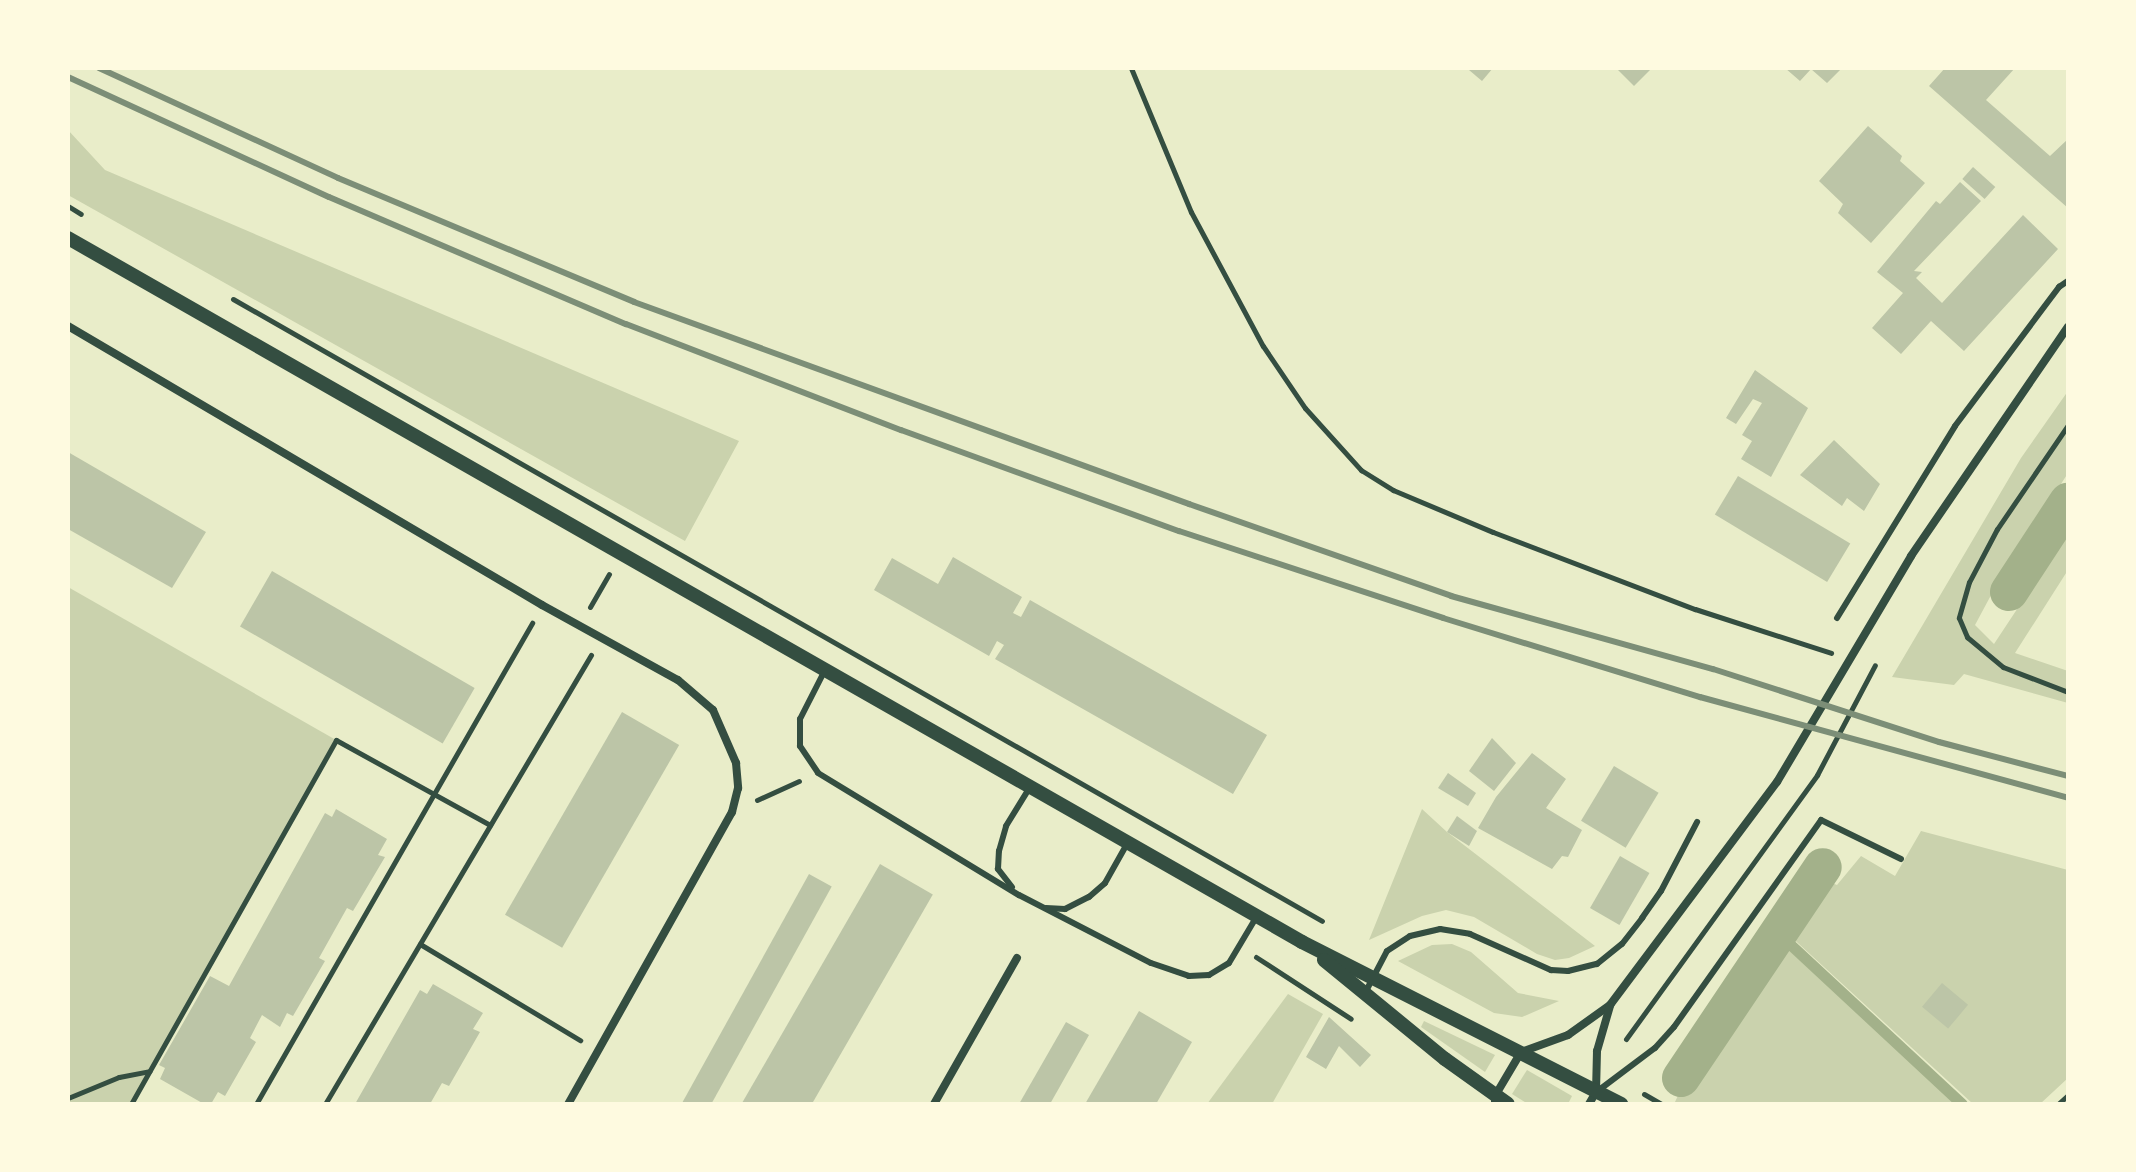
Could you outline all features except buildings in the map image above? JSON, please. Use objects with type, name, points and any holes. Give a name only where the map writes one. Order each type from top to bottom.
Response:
[{"type":"street","points":[[68,238],[1302,942],[1521,1052],[1592,1098],[1621,1104]]},
{"type":"street","points":[[68,326],[542,605],[695,691],[713,710],[729,742],[738,788],[732,812],[568,1104]]},
{"type":"street","points":[[1302,942],[1499,1101],[1521,1052],[1568,1035],[1610,1005],[1777,782],[1833,682],[1911,556],[2068,327]]},
{"type":"street","points":[[934,1104],[1017,958]]},
{"type":"street","points":[[1592,1098],[1597,1051],[1610,1005]]},
{"type":"lane","points":[[1837,618],[1955,426],[2059,287],[2068,281]]},
{"type":"lane","points":[[825,670],[800,719],[800,746],[818,773],[1019,895],[1151,963],[1189,976],[1209,975],[1229,963],[1257,915]]},
{"type":"lane","points":[[1019,895],[998,869],[999,851],[1006,826],[1030,787]]},
{"type":"lane","points":[[1592,1098],[1637,1063],[1674,1027],[1821,820],[1901,859]]},
{"type":"lane","points":[[1365,993],[1387,951],[1397,943],[1440,929],[1470,934],[1551,970],[1568,971],[1597,964],[1622,944],[1649,909],[1697,822]]},
{"type":"lane","points":[[1043,908],[1065,909],[1089,897],[1105,883],[1127,844]]},
{"type":"path","points":[[1131,68],[1191,212],[1263,346],[1305,408],[1361,470],[1393,490],[1507,538],[1695,609],[1848,658]]},
{"type":"path","points":[[68,206],[96,222]]},
{"type":"path","points":[[220,292],[1327,923]]},
{"type":"path","points":[[2068,425],[1997,529],[1969,582],[1959,618],[1967,637],[2003,667],[2068,692]]},
{"type":"path","points":[[580,626],[620,553]]},
{"type":"path","points":[[256,1104],[542,605]]},
{"type":"path","points":[[325,1104],[602,637]]},
{"type":"path","points":[[1637,1022],[1793,810],[1825,761],[1876,665]]},
{"type":"path","points":[[131,1104],[336,740],[490,825]]},
{"type":"path","points":[[732,812],[818,773]]},
{"type":"path","points":[[420,944],[598,1051]]},
{"type":"path","points":[[1239,947],[1306,987]]},
{"type":"path","points":[[68,1098],[119,1077],[150,1070]]},
{"type":"path","points":[[2058,1104],[2068,1095]]},
{"type":"green space","points":[[68,130],[105,170],[739,441],[685,541],[68,195]]},
{"type":"green space","points":[[2068,391],[2068,473],[1997,584],[1975,625],[1994,644],[2068,532],[2068,570],[2015,653],[2068,671],[2068,703],[1964,674],[1954,685],[1892,677],[2021,458]]},
{"type":"green space","points":[[68,587],[336,740],[131,1104],[68,1104]]},
{"type":"green space","points":[[1422,809],[1447,832],[1595,946],[1569,958],[1555,960],[1537,954],[1474,917],[1446,910],[1422,916],[1369,940]]},
{"type":"green space","points":[[1921,831],[2068,870],[2068,1078],[2040,1104],[1973,1104],[1787,933],[1825,880],[1837,885],[1861,856],[1895,876]]},
{"type":"green space","points":[[1778,940],[1957,1104],[1674,1104],[1686,1079]]},
{"type":"green space","points":[[1452,944],[1471,952],[1518,993],[1559,1001],[1522,1017],[1494,1013],[1398,961],[1432,945]]},
{"type":"green space","points":[[1288,994],[1323,1014],[1272,1104],[1207,1104]]},
{"type":"green space","points":[[1424,1021],[1495,1055],[1485,1072],[1421,1027]]},
{"type":"green space","points":[[1527,1070],[1572,1096],[1568,1104],[1528,1104],[1512,1094]]},
{"type":"waterway","points":[[2009,592],[2068,502]]},
{"type":"waterway","points":[[1681,1078],[1823,867]]},
{"type":"waterway","points":[[1778,933],[1962,1104]]},
{"type":"railway","points":[[99,68],[338,178],[634,302],[1189,504],[1451,596],[1713,669],[1939,742],[2068,776]]},
{"type":"railway","points":[[68,77],[329,197],[626,324],[901,430],[1179,531],[1443,618],[1700,697],[2068,798]]}]
